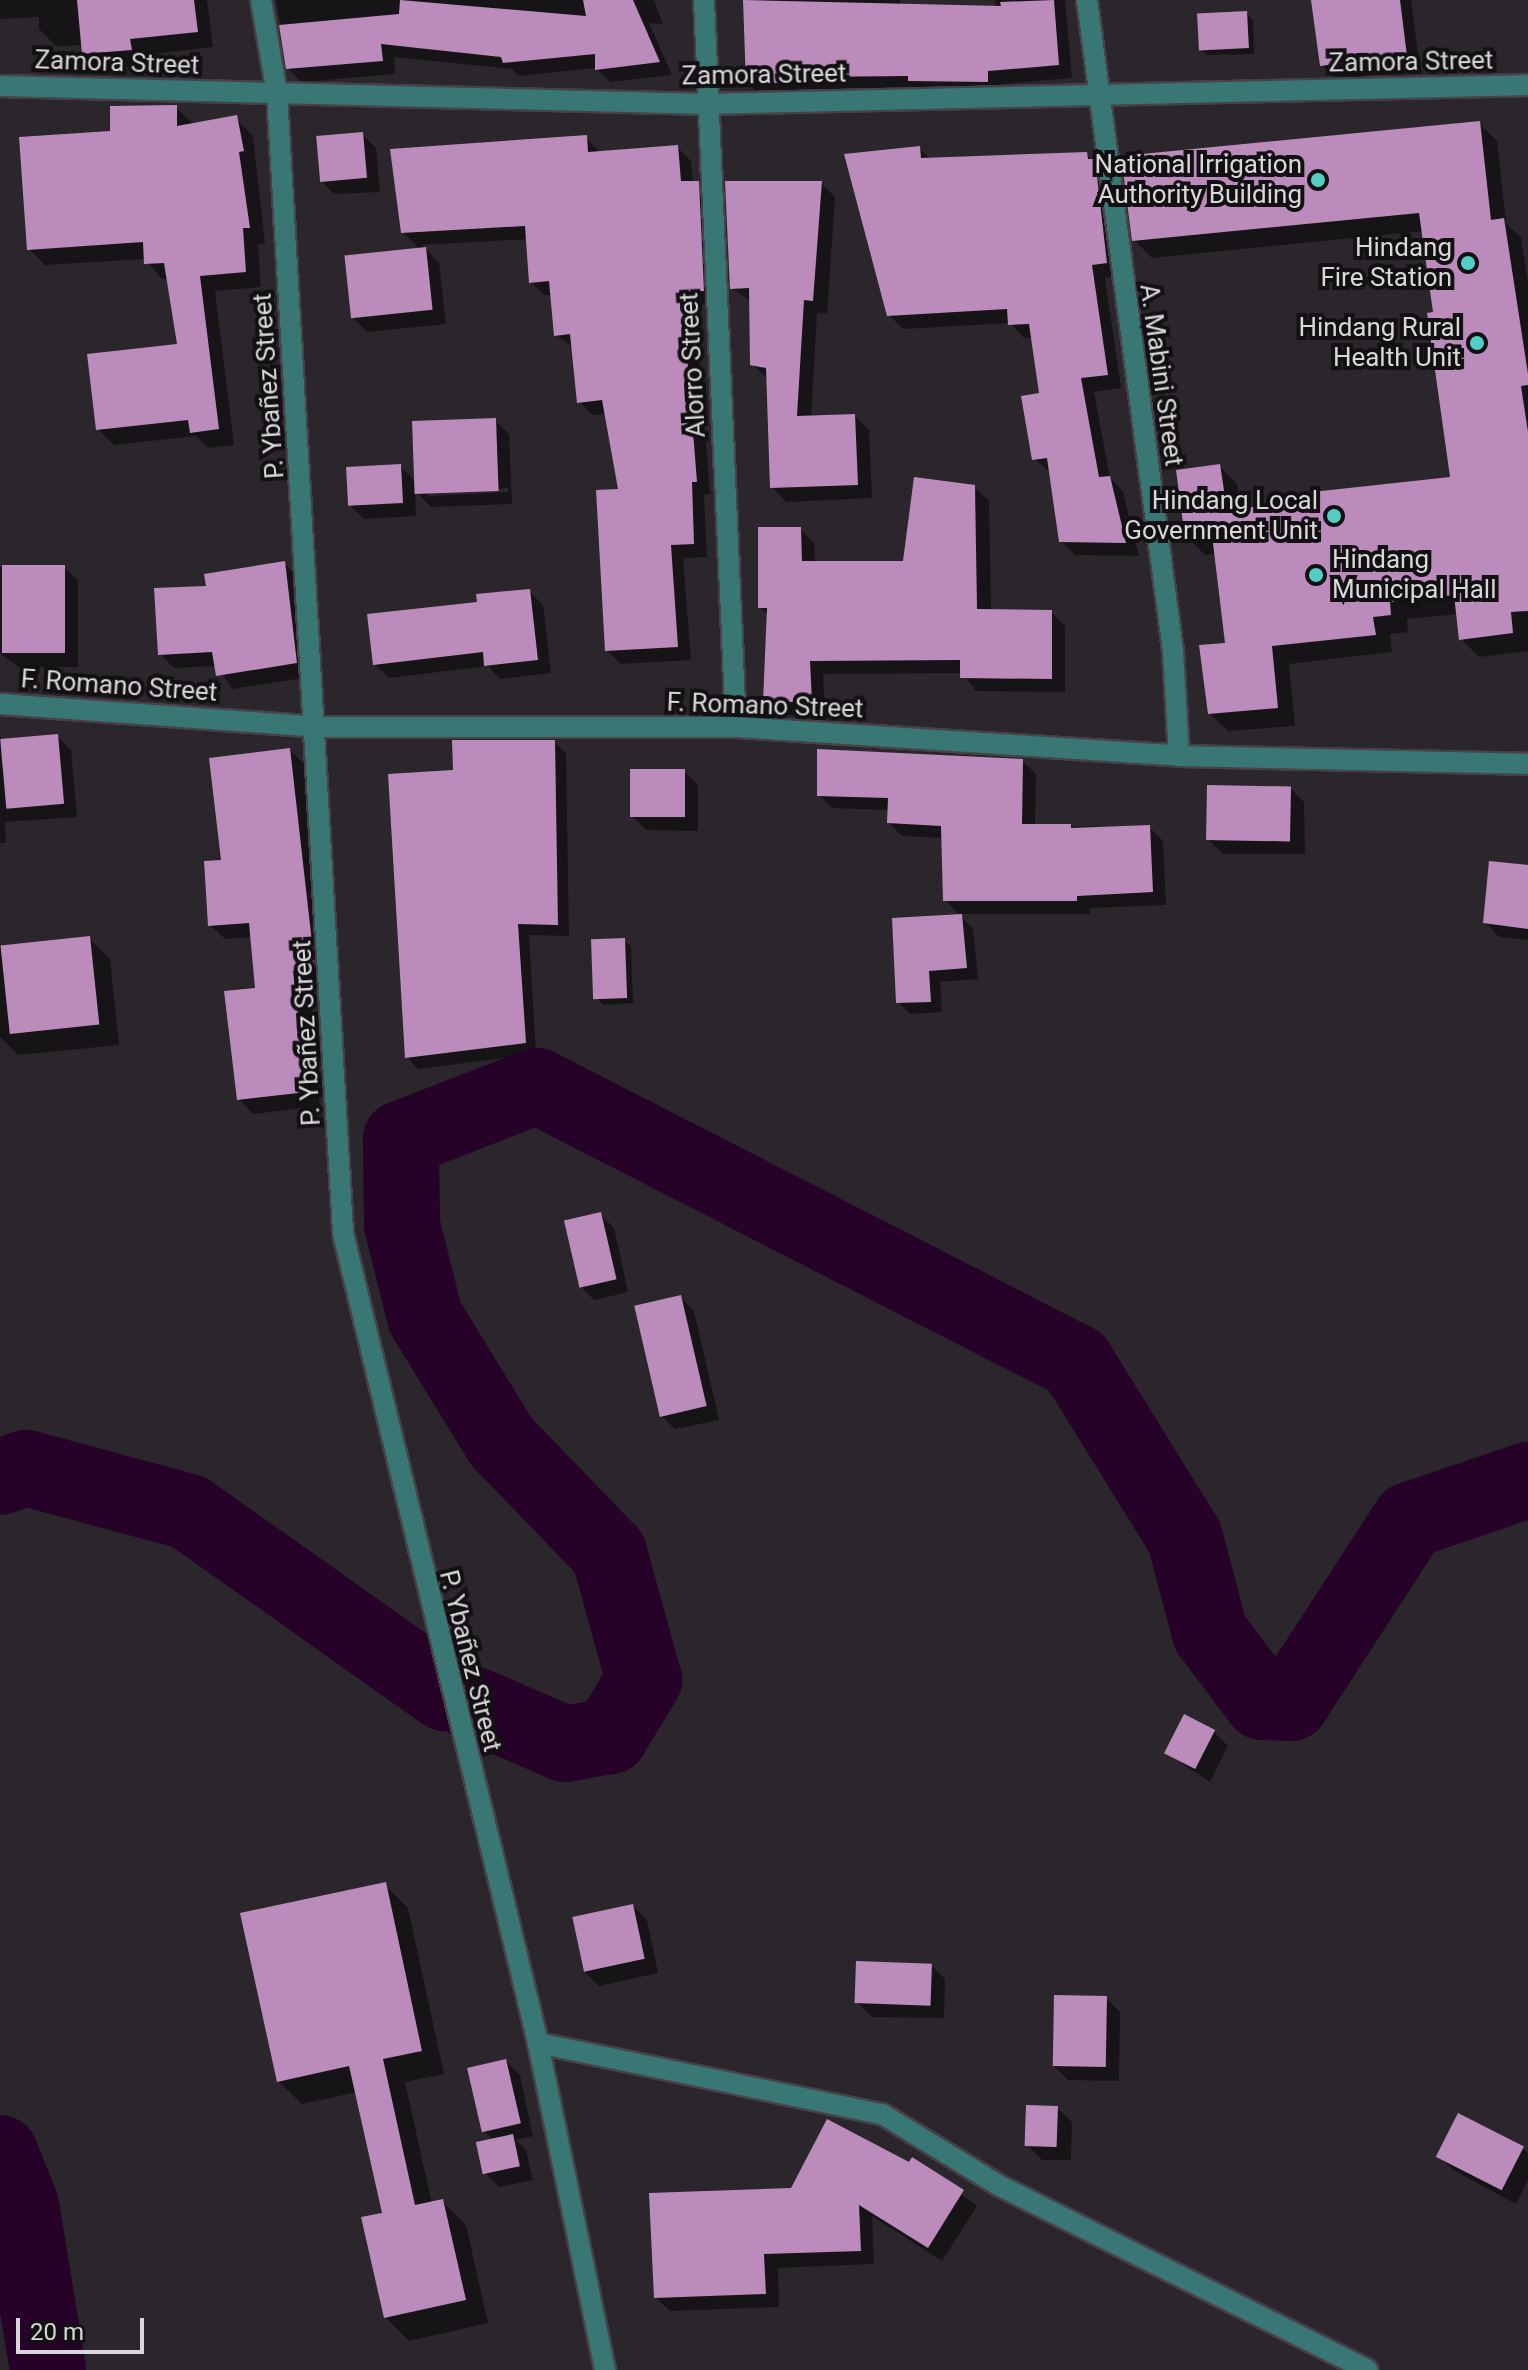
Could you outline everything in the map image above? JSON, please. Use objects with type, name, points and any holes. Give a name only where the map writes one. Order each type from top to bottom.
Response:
[{"type":"street","name":"P. Ybañez Street","points":[[261,0],[277,94],[317,727],[343,1233],[538,2043],[605,2370]]},
{"type":"street","name":"Alorro Street","points":[[704,0],[706,104],[736,727]]},
{"type":"street","name":"A. Mabini Street","points":[[1087,0],[1097,95],[1173,651],[1179,756]]},
{"type":"street","name":"Zamora Street","points":[[0,86],[706,104],[1528,85]]},
{"type":"street","name":"F. Romano Street","points":[[0,704],[317,727],[736,727],[1179,756],[1528,764]]},
{"type":"street","points":[[538,2043],[882,2114],[1000,2186],[1367,2370]]},
{"type":"building","points":[[77,0],[194,0],[198,32],[130,39],[132,50],[82,54]]},
{"type":"building","points":[[400,0],[586,16],[583,0],[633,0],[660,62],[595,70],[595,54],[503,63],[501,57],[381,44],[383,61],[286,69],[279,25],[399,14]]},
{"type":"building","points":[[743,0],[1001,6],[1000,2],[1054,0],[1059,65],[988,71],[988,82],[908,81],[908,76],[805,77],[805,82],[746,84]]},
{"type":"building","points":[[1311,0],[1400,0],[1407,56],[1320,66]]},
{"type":"building","points":[[1247,11],[1249,48],[1199,51],[1197,14]]},
{"type":"building","points":[[177,105],[177,126],[237,115],[244,151],[239,152],[250,228],[243,228],[246,272],[200,276],[219,429],[190,433],[188,420],[96,430],[87,354],[177,344],[164,263],[144,264],[143,242],[27,250],[19,137],[110,131],[110,106]]},
{"type":"building","points":[[1480,121],[1491,220],[1504,218],[1528,374],[1528,385],[1521,386],[1528,432],[1528,611],[1511,612],[1513,633],[1459,640],[1454,595],[1390,602],[1391,615],[1373,617],[1376,635],[1272,646],[1278,708],[1208,714],[1199,645],[1225,643],[1212,535],[1185,538],[1176,470],[1220,464],[1227,510],[1304,501],[1303,493],[1450,477],[1427,313],[1433,312],[1419,213],[1132,241],[1121,156]]},
{"type":"building","points":[[363,132],[367,178],[320,182],[316,136]]},
{"type":"building","points":[[587,135],[588,152],[678,145],[681,181],[699,181],[704,291],[682,292],[697,482],[692,482],[694,544],[671,545],[678,647],[605,651],[596,490],[618,489],[602,400],[577,403],[570,334],[554,336],[549,281],[529,283],[525,226],[401,233],[390,149]]},
{"type":"building","points":[[920,146],[921,158],[1087,152],[1088,159],[1095,159],[1107,263],[1092,265],[1108,375],[1081,378],[1099,477],[1110,476],[1126,543],[1059,542],[1047,458],[1032,460],[1021,396],[1039,393],[1029,324],[1008,325],[1007,309],[887,316],[844,154]]},
{"type":"building","points":[[725,181],[822,181],[813,301],[804,300],[797,416],[855,414],[858,485],[770,488],[766,368],[750,365],[749,288],[730,289]]},
{"type":"building","points":[[426,247],[433,310],[351,318],[344,256]]},
{"type":"building","points":[[496,418],[499,491],[415,494],[412,421]]},
{"type":"building","points":[[401,464],[403,503],[348,506],[346,467]]},
{"type":"building","points":[[914,477],[975,485],[977,609],[1052,610],[1052,679],[960,678],[960,660],[810,661],[812,702],[763,702],[767,608],[758,608],[758,527],[801,527],[802,561],[903,561]]},
{"type":"building","points":[[285,561],[297,663],[216,676],[212,652],[158,655],[154,588],[206,586],[204,574]]},
{"type":"building","points":[[2,565],[65,565],[65,653],[2,653]]},
{"type":"building","points":[[530,589],[538,660],[484,666],[483,652],[373,665],[367,614],[477,602],[476,594]]},
{"type":"building","points":[[58,734],[64,804],[6,809],[0,739]]},
{"type":"building","points":[[452,740],[555,740],[558,925],[518,924],[526,1043],[405,1058],[388,774],[453,770]]},
{"type":"building","points":[[290,748],[315,969],[293,971],[307,1092],[237,1100],[224,991],[255,988],[249,923],[208,926],[204,861],[221,860],[209,758]]},
{"type":"building","points":[[817,749],[1023,759],[1022,824],[1071,824],[1071,828],[1150,825],[1153,892],[1077,896],[1077,901],[943,901],[941,826],[887,823],[888,798],[817,796]]},
{"type":"building","points":[[630,769],[685,769],[685,817],[630,817]]},
{"type":"building","points":[[1207,785],[1291,786],[1290,841],[1206,840]]},
{"type":"building","points":[[1489,861],[1528,865],[1528,929],[1483,923]]},
{"type":"building","points":[[962,914],[967,968],[929,971],[931,1002],[896,1003],[892,918]]},
{"type":"building","points":[[90,936],[99,1025],[10,1034],[0,945]]},
{"type":"building","points":[[625,938],[627,998],[593,999],[591,939]]},
{"type":"building","points":[[601,1212],[617,1279],[579,1288],[564,1221]]},
{"type":"building","points":[[681,1295],[707,1406],[660,1417],[634,1306]]},
{"type":"building","points":[[1184,1714],[1215,1730],[1195,1769],[1164,1753]]},
{"type":"building","points":[[386,1882],[422,2051],[383,2059],[415,2205],[443,2199],[466,2300],[384,2318],[361,2217],[382,2213],[349,2066],[277,2082],[240,1913]]},
{"type":"building","points":[[633,1904],[645,1959],[584,1972],[572,1917]]},
{"type":"building","points":[[856,1961],[932,1964],[930,2006],[855,2003]]},
{"type":"building","points":[[1054,1995],[1107,1996],[1106,2067],[1053,2066]]},
{"type":"building","points":[[506,2059],[521,2123],[482,2132],[467,2068]]},
{"type":"building","points":[[1026,2105],[1058,2106],[1057,2147],[1025,2146]]},
{"type":"building","points":[[1458,2113],[1524,2147],[1502,2190],[1436,2157]]},
{"type":"building","points":[[827,2119],[909,2162],[912,2157],[964,2190],[928,2248],[859,2205],[861,2251],[764,2254],[766,2294],[654,2298],[649,2193],[791,2188]]},
{"type":"building","points":[[513,2134],[520,2166],[483,2174],[476,2142]]},
{"type":"waterway","points":[[475,1705],[565,1744],[610,1736],[644,1680],[609,1553],[501,1441],[425,1317],[402,1225],[401,1139],[537,1086],[1076,1362],[1185,1538],[1210,1633],[1262,1702],[1291,1703],[1410,1520],[1528,1480]]},
{"type":"waterway","points":[[0,1477],[26,1468],[189,1512],[445,1693]]},
{"type":"waterway","points":[[0,2153],[21,2205],[48,2370]]},
{"type":"place","name":"National Irrigation Authority Building","points":[[1318,180]]},
{"type":"place","name":"Hindang Fire Station","points":[[1468,263]]},
{"type":"place","name":"Hindang Rural Health Unit","points":[[1477,343]]},
{"type":"place","name":"Hindang Local Government Unit","points":[[1334,516]]},
{"type":"place","name":"Hindang Municipal Hall","points":[[1316,575]]}]
